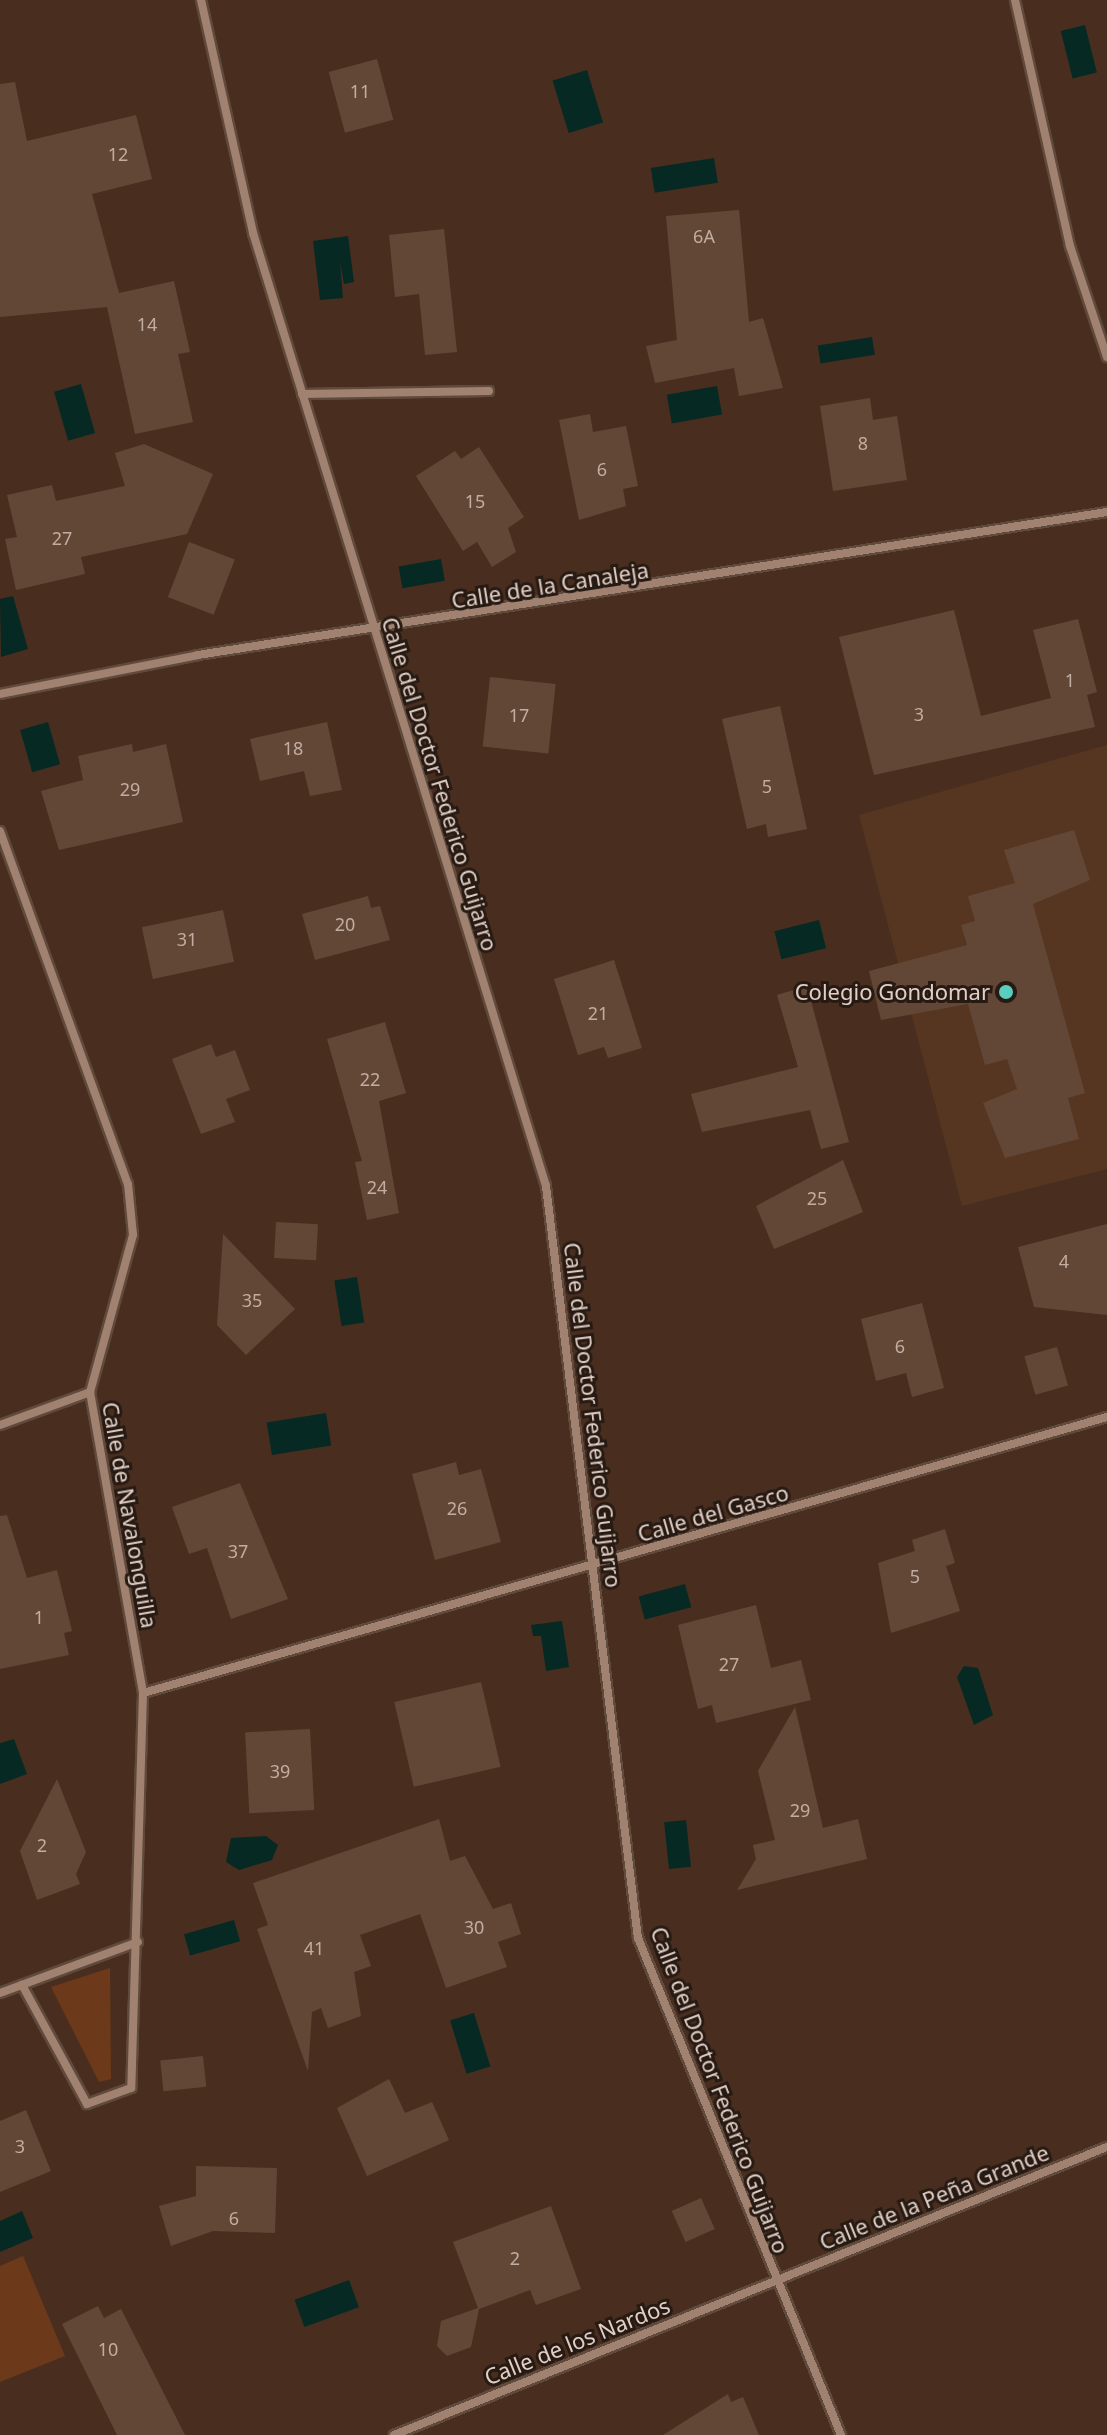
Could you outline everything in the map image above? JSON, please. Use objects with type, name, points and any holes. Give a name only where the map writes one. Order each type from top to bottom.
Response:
[{"type":"street","name":"Calle del Doctor Federico Guijarro","points":[[201,0],[253,233],[546,1186],[595,1565],[638,1938],[774,2280],[841,2435]]},
{"type":"street","points":[[1015,0],[1070,246],[1107,357]]},
{"type":"street","points":[[302,394],[489,391]]},
{"type":"street","name":"Calle de la Canaleja","points":[[0,694],[198,655],[374,631],[1107,512]]},
{"type":"street","name":"Calle de Navalonguilla","points":[[0,831],[128,1184],[133,1235],[90,1392],[143,1693],[138,1942],[131,2088],[87,2104],[22,1985]]},
{"type":"street","points":[[0,1425],[90,1392]]},
{"type":"street","name":"Calle del Gasco","points":[[143,1693],[1107,1417]]},
{"type":"street","points":[[0,1993],[138,1942]]},
{"type":"street","name":"Calle de la Peña Grande","points":[[774,2280],[1107,2147]]},
{"type":"street","name":"Calle de los Nardos","points":[[394,2435],[774,2280]]},
{"type":"shaded area","name":"Colegio Gondomar","points":[[1107,745],[1107,1169],[962,1206],[859,815]]},
{"type":"shaded area","points":[[110,1968],[111,2079],[99,2082],[51,1987]]},
{"type":"shaded area","points":[[23,2256],[65,2356],[0,2382],[0,2266]]},
{"type":"water","points":[[1085,25],[1097,73],[1073,79],[1061,31]]},
{"type":"water","points":[[587,70],[603,123],[569,133],[553,81]]},
{"type":"water","points":[[714,158],[718,183],[655,193],[651,168]]},
{"type":"water","points":[[348,236],[354,282],[344,284],[340,262],[343,298],[320,300],[313,241]]},
{"type":"water","points":[[872,337],[875,355],[820,363],[818,346]]},
{"type":"water","points":[[81,384],[95,433],[68,441],[54,392]]},
{"type":"water","points":[[717,386],[722,415],[672,423],[667,395]]},
{"type":"water","points":[[441,559],[445,581],[402,588],[399,566]]},
{"type":"water","points":[[13,596],[28,649],[1,657],[0,599]]},
{"type":"water","points":[[48,722],[60,764],[32,772],[20,730]]},
{"type":"water","points":[[819,920],[826,948],[781,959],[774,931]]},
{"type":"water","points":[[357,1277],[364,1322],[341,1326],[334,1281]]},
{"type":"water","points":[[326,1413],[331,1446],[272,1455],[267,1422]]},
{"type":"water","points":[[685,1584],[691,1607],[645,1620],[639,1596]]},
{"type":"water","points":[[562,1621],[569,1667],[546,1671],[541,1636],[533,1636],[531,1625]]},
{"type":"water","points":[[964,1666],[978,1668],[993,1715],[974,1725],[957,1677]]},
{"type":"water","points":[[14,1739],[27,1774],[0,1784],[0,1743]]},
{"type":"water","points":[[686,1820],[691,1867],[669,1869],[664,1822]]},
{"type":"water","points":[[266,1836],[278,1845],[272,1860],[239,1870],[226,1862],[231,1838]]},
{"type":"water","points":[[234,1920],[240,1941],[190,1955],[184,1934]]},
{"type":"water","points":[[474,2013],[490,2067],[466,2074],[450,2020]]},
{"type":"water","points":[[22,2211],[33,2238],[0,2252],[0,2221]]},
{"type":"water","points":[[349,2280],[359,2307],[304,2327],[294,2300]]},
{"type":"building","points":[[377,59],[393,120],[345,133],[329,72]]},
{"type":"building","points":[[15,82],[27,141],[136,115],[152,179],[92,194],[119,293],[174,281],[190,352],[178,354],[193,422],[135,434],[107,307],[0,317],[0,84]]},
{"type":"building","points":[[739,210],[749,322],[763,318],[783,388],[739,396],[734,368],[655,383],[646,346],[677,340],[666,216]]},
{"type":"building","points":[[444,229],[457,352],[425,355],[419,294],[395,297],[389,235]]},
{"type":"building","points":[[870,398],[873,420],[897,416],[907,480],[833,491],[820,406]]},
{"type":"building","points":[[590,414],[593,432],[626,426],[638,486],[623,489],[626,506],[579,520],[559,420]]},
{"type":"building","points":[[144,444],[213,474],[187,534],[81,557],[85,574],[16,590],[5,539],[17,537],[7,495],[52,485],[56,501],[125,486],[115,453]]},
{"type":"building","points":[[479,447],[524,517],[508,528],[516,552],[492,567],[477,542],[463,551],[416,476],[455,451],[461,459]]},
{"type":"building","points":[[189,542],[235,560],[214,615],[168,597]]},
{"type":"building","points":[[954,610],[981,716],[1051,698],[1033,630],[1078,619],[1097,692],[1087,695],[1095,727],[874,775],[839,637]]},
{"type":"building","points":[[490,677],[556,684],[548,754],[483,747]]},
{"type":"building","points":[[780,706],[807,829],[768,837],[766,824],[747,829],[722,719]]},
{"type":"building","points":[[327,722],[342,790],[310,796],[304,771],[260,781],[250,739]]},
{"type":"building","points":[[132,744],[133,752],[166,744],[183,822],[59,850],[41,791],[83,780],[78,756]]},
{"type":"building","points":[[1074,830],[1090,880],[1033,904],[1085,1093],[1068,1098],[1079,1139],[1005,1158],[983,1103],[1017,1089],[1007,1059],[985,1065],[968,1004],[881,1020],[869,971],[967,945],[961,925],[975,921],[968,896],[1015,883],[1004,850]]},
{"type":"building","points":[[368,896],[371,908],[380,906],[390,940],[315,960],[302,914]]},
{"type":"building","points":[[223,910],[234,962],[153,979],[142,927]]},
{"type":"building","points":[[614,960],[642,1048],[608,1058],[604,1047],[578,1055],[554,979]]},
{"type":"building","points":[[807,986],[849,1142],[821,1149],[810,1110],[702,1132],[691,1094],[798,1067],[777,995]]},
{"type":"building","points":[[385,1022],[406,1093],[379,1101],[399,1213],[367,1220],[355,1162],[362,1161],[327,1039]]},
{"type":"building","points":[[211,1044],[216,1057],[235,1050],[250,1090],[226,1099],[235,1122],[201,1134],[172,1059]]},
{"type":"building","points":[[843,1160],[863,1212],[774,1249],[756,1206]]},
{"type":"building","points":[[276,1222],[318,1224],[316,1260],[274,1258]]},
{"type":"building","points":[[1107,1224],[1107,1315],[1034,1307],[1018,1247]]},
{"type":"building","points":[[223,1234],[295,1309],[246,1355],[217,1325]]},
{"type":"building","points":[[922,1303],[944,1388],[912,1397],[906,1373],[876,1381],[861,1319]]},
{"type":"building","points":[[1057,1347],[1068,1385],[1035,1395],[1024,1356]]},
{"type":"building","points":[[456,1462],[459,1475],[481,1469],[501,1542],[435,1560],[412,1474]]},
{"type":"building","points":[[240,1483],[288,1599],[231,1619],[207,1548],[189,1554],[172,1507]]},
{"type":"building","points":[[7,1515],[27,1578],[57,1570],[72,1631],[64,1633],[69,1655],[0,1669],[0,1516]]},
{"type":"building","points":[[945,1529],[955,1563],[946,1566],[960,1611],[891,1633],[878,1563],[915,1551],[912,1540]]},
{"type":"building","points":[[756,1605],[771,1668],[801,1660],[811,1700],[716,1723],[712,1705],[698,1709],[678,1625]]},
{"type":"building","points":[[481,1682],[501,1767],[414,1787],[394,1702]]},
{"type":"building","points":[[795,1707],[823,1828],[858,1819],[867,1859],[737,1890],[756,1859],[753,1845],[775,1840],[758,1771]]},
{"type":"building","points":[[310,1729],[314,1810],[249,1813],[245,1732]]},
{"type":"building","points":[[57,1779],[86,1852],[76,1874],[80,1884],[37,1900],[20,1851]]},
{"type":"building","points":[[439,1819],[450,1861],[465,1856],[493,1909],[511,1903],[521,1934],[498,1942],[507,1967],[446,1988],[420,1914],[360,1935],[371,1966],[354,1972],[361,2016],[328,2028],[321,2008],[312,2012],[308,2071],[257,1929],[268,1925],[253,1883]]},
{"type":"building","points":[[203,2056],[206,2087],[163,2091],[160,2060]]},
{"type":"building","points":[[389,2079],[405,2113],[432,2102],[449,2140],[367,2176],[337,2108]]},
{"type":"building","points":[[26,2110],[51,2171],[0,2192],[0,2121]]},
{"type":"building","points":[[196,2166],[277,2168],[275,2233],[213,2231],[171,2246],[159,2206],[196,2196]]},
{"type":"building","points":[[701,2198],[715,2229],[686,2242],[672,2211]]},
{"type":"building","points":[[551,2206],[581,2289],[536,2305],[530,2290],[479,2309],[471,2347],[447,2356],[437,2346],[441,2321],[478,2308],[453,2242]]},
{"type":"building","points":[[98,2306],[104,2318],[121,2309],[185,2435],[117,2435],[62,2324]]},
{"type":"building","points":[[728,2394],[731,2402],[743,2397],[759,2435],[663,2435]]},
{"type":"place","name":"Colegio Gondomar","points":[[1006,992]]}]
